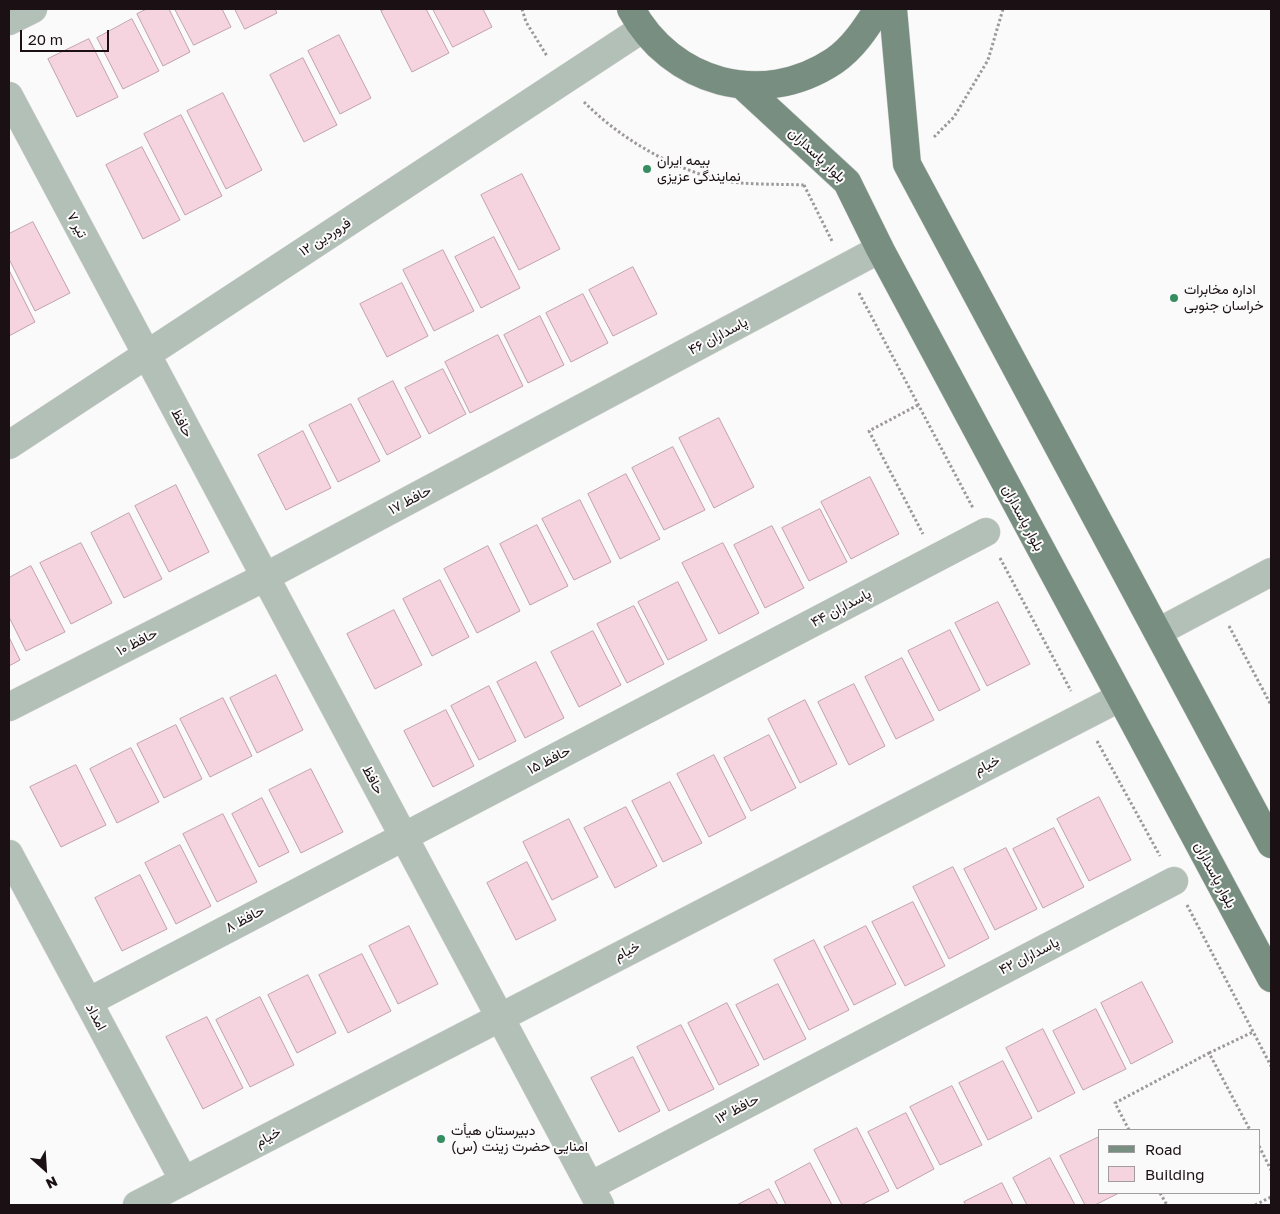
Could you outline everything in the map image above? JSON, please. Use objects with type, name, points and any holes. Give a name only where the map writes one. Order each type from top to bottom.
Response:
[{"type":"main road","points":[[637,19],[667,55],[697,74],[731,84],[767,86],[802,77],[834,61],[860,36],[878,9]]},
{"type":"main road","points":[[894,9],[907,164],[1271,844]]},
{"type":"main road","name":"بلوار پاسداران","points":[[742,84],[847,182],[880,249],[1119,698],[1271,978]]},
{"type":"street","points":[[9,21],[33,9]]},
{"type":"street","name":"۱۲ فروردین","points":[[9,444],[562,81],[637,19]]},
{"type":"street","name":"۷ تیر","points":[[9,96],[146,355]]},
{"type":"street","name":"پاسداران ۴۶","points":[[555,422],[880,249]]},
{"type":"street","name":"حافظ","points":[[146,355],[595,1196]]},
{"type":"street","name":"حافظ ۱۷","points":[[265,577],[555,422]]},
{"type":"street","name":"پاسداران ۴۴","points":[[696,684],[986,532]]},
{"type":"street","points":[[1158,632],[1271,572]]},
{"type":"street","name":"حافظ ۱۰","points":[[9,707],[265,577]]},
{"type":"street","name":"حافظ ۱۵","points":[[402,836],[696,684]]},
{"type":"street","name":"خیام","points":[[137,1205],[1119,698]]},
{"type":"street","name":"حافظ ۸","points":[[88,1002],[402,836]]},
{"type":"street","name":"امداد","points":[[9,854],[184,1181]]},
{"type":"street","name":"پاسداران ۴۲","points":[[883,1032],[1174,881]]},
{"type":"street","name":"حافظ ۱۳","points":[[595,1196],[883,1032]]},
{"type":"path","points":[[522,9],[526,22],[562,81],[607,125],[661,159],[721,180],[804,185],[847,182]]},
{"type":"path","points":[[907,164],[954,117],[988,60],[1003,9]]},
{"type":"path","points":[[804,185],[845,268],[1083,715]]},
{"type":"path","points":[[918,405],[869,432],[936,558]]},
{"type":"path","points":[[1216,601],[1271,705]]},
{"type":"path","points":[[1128,1129],[1115,1103],[1253,1032]]},
{"type":"path","points":[[1209,1053],[1249,1129]]},
{"type":"path","points":[[1260,1148],[1271,1170]]},
{"type":"path","points":[[1161,1194],[1167,1205]]},
{"type":"path","points":[[1255,1205],[1271,1197]]},
{"type":"building","points":[[147,9],[169,9],[190,52],[163,66],[137,14]]},
{"type":"building","points":[[175,9],[222,9],[231,27],[194,45]]},
{"type":"building","points":[[235,9],[275,9],[277,13],[245,29]]},
{"type":"building","points":[[386,9],[426,9],[449,53],[412,72],[381,11]]},
{"type":"building","points":[[433,9],[483,9],[492,27],[453,47]]},
{"type":"building","points":[[132,19],[159,71],[123,89],[97,38]]},
{"type":"building","points":[[339,35],[371,98],[340,114],[308,51]]},
{"type":"building","points":[[89,39],[118,97],[77,117],[48,59]]},
{"type":"building","points":[[303,58],[337,125],[304,142],[270,75]]},
{"type":"building","points":[[223,93],[262,170],[226,189],[187,111]]},
{"type":"building","points":[[181,115],[222,196],[185,215],[144,134]]},
{"type":"building","points":[[142,147],[180,220],[143,239],[106,165]]},
{"type":"building","points":[[522,174],[560,249],[519,270],[481,195]]},
{"type":"building","points":[[33,222],[70,293],[35,311],[9,259],[9,234]]},
{"type":"building","points":[[494,237],[520,288],[481,308],[455,257]]},
{"type":"building","points":[[443,250],[474,311],[434,331],[403,270]]},
{"type":"building","points":[[633,267],[657,314],[613,336],[589,290]]},
{"type":"building","points":[[9,270],[35,322],[9,336]]},
{"type":"building","points":[[402,283],[428,336],[387,357],[360,304]]},
{"type":"building","points":[[583,294],[608,343],[571,362],[546,313]]},
{"type":"building","points":[[540,316],[564,365],[528,383],[504,335]]},
{"type":"building","points":[[498,335],[523,386],[470,413],[445,362]]},
{"type":"building","points":[[443,369],[466,414],[429,434],[405,388]]},
{"type":"building","points":[[393,381],[421,437],[387,455],[358,399]]},
{"type":"building","points":[[351,404],[380,461],[338,482],[309,425]]},
{"type":"building","points":[[719,418],[754,487],[714,508],[679,438]]},
{"type":"building","points":[[303,431],[331,488],[286,510],[258,455]]},
{"type":"building","points":[[673,447],[705,510],[664,530],[632,468]]},
{"type":"building","points":[[626,474],[660,539],[620,559],[588,494]]},
{"type":"building","points":[[870,477],[899,534],[851,559],[821,502]]},
{"type":"building","points":[[176,485],[209,552],[169,572],[135,506]]},
{"type":"building","points":[[580,500],[611,562],[574,580],[542,519]]},
{"type":"building","points":[[820,509],[847,562],[809,581],[782,528]]},
{"type":"building","points":[[129,513],[162,579],[124,598],[91,533]]},
{"type":"building","points":[[537,525],[568,586],[530,605],[500,544]]},
{"type":"building","points":[[772,526],[804,588],[765,608],[734,545]]},
{"type":"building","points":[[81,543],[112,603],[71,624],[40,563]]},
{"type":"building","points":[[723,543],[759,613],[719,634],[682,563]]},
{"type":"building","points":[[488,546],[520,611],[477,633],[444,569]]},
{"type":"building","points":[[31,566],[65,632],[26,651],[9,617],[9,578]]},
{"type":"building","points":[[440,580],[469,637],[432,656],[403,599]]},
{"type":"building","points":[[678,582],[707,640],[668,660],[638,602]]},
{"type":"building","points":[[998,602],[1030,664],[987,686],[955,623]]},
{"type":"building","points":[[634,606],[664,664],[627,683],[597,624]]},
{"type":"building","points":[[394,610],[422,665],[375,689],[347,634]]},
{"type":"building","points":[[950,630],[980,690],[939,711],[908,651]]},
{"type":"building","points":[[593,631],[621,685],[579,707],[551,652]]},
{"type":"building","points":[[9,637],[20,660],[9,666]]},
{"type":"building","points":[[902,658],[934,720],[896,739],[865,677]]},
{"type":"building","points":[[536,662],[564,718],[525,738],[497,682]]},
{"type":"building","points":[[276,675],[303,730],[257,753],[230,698]]},
{"type":"building","points":[[854,684],[885,746],[849,765],[818,702]]},
{"type":"building","points":[[489,686],[516,741],[479,760],[451,706]]},
{"type":"building","points":[[223,698],[252,756],[210,777],[180,719]]},
{"type":"building","points":[[805,700],[837,764],[800,783],[768,719]]},
{"type":"building","points":[[446,710],[474,766],[433,787],[404,731]]},
{"type":"building","points":[[176,725],[202,779],[164,798],[137,744]]},
{"type":"building","points":[[769,735],[796,788],[751,811],[724,758]]},
{"type":"building","points":[[131,748],[159,802],[117,823],[90,769]]},
{"type":"building","points":[[714,755],[746,818],[709,837],[677,774]]},
{"type":"building","points":[[76,765],[106,825],[61,847],[30,787]]},
{"type":"building","points":[[311,769],[343,832],[301,853],[269,790]]},
{"type":"building","points":[[670,782],[702,843],[663,862],[632,801]]},
{"type":"building","points":[[1099,797],[1131,860],[1089,881],[1057,819]]},
{"type":"building","points":[[262,798],[289,852],[259,867],[232,814]]},
{"type":"building","points":[[626,807],[657,866],[615,888],[584,828]]},
{"type":"building","points":[[223,814],[257,882],[217,902],[183,834]]},
{"type":"building","points":[[569,819],[598,877],[552,900],[523,842]]},
{"type":"building","points":[[1054,828],[1084,887],[1043,908],[1013,849]]},
{"type":"building","points":[[180,845],[211,906],[176,924],[145,863]]},
{"type":"building","points":[[1006,848],[1037,909],[995,930],[964,869]]},
{"type":"building","points":[[527,862],[556,920],[516,940],[487,883]]},
{"type":"building","points":[[953,867],[989,938],[949,959],[913,887]]},
{"type":"building","points":[[140,875],[167,929],[122,951],[95,898]]},
{"type":"building","points":[[913,902],[945,966],[905,986],[872,922]]},
{"type":"building","points":[[409,926],[438,984],[398,1004],[369,946]]},
{"type":"building","points":[[866,926],[896,984],[854,1005],[824,947]]},
{"type":"building","points":[[814,940],[849,1010],[809,1030],[774,960]]},
{"type":"building","points":[[362,954],[391,1011],[348,1033],[319,975]]},
{"type":"building","points":[[308,975],[336,1033],[297,1053],[268,995]]},
{"type":"building","points":[[1142,982],[1173,1042],[1131,1064],[1101,1003]]},
{"type":"building","points":[[778,984],[806,1039],[764,1060],[736,1005]]},
{"type":"building","points":[[260,997],[294,1065],[250,1087],[216,1020]]},
{"type":"building","points":[[727,1003],[759,1065],[719,1085],[688,1023]]},
{"type":"building","points":[[1096,1009],[1126,1069],[1083,1090],[1053,1031]]},
{"type":"building","points":[[207,1017],[243,1088],[203,1109],[166,1037]]},
{"type":"building","points":[[681,1025],[714,1089],[669,1111],[637,1047]]},
{"type":"building","points":[[1043,1029],[1075,1093],[1038,1112],[1006,1048]]},
{"type":"building","points":[[633,1057],[660,1111],[619,1132],[591,1078]]},
{"type":"building","points":[[1003,1061],[1032,1118],[988,1140],[959,1083]]},
{"type":"building","points":[[952,1086],[982,1145],[940,1165],[910,1107]]},
{"type":"building","points":[[906,1113],[934,1169],[897,1189],[868,1132]]},
{"type":"building","points":[[857,1128],[889,1191],[861,1205],[842,1205],[814,1150]]},
{"type":"building","points":[[1098,1137],[1098,1194],[1117,1194],[1095,1205],[1085,1205],[1060,1156]]},
{"type":"building","points":[[1050,1158],[1075,1205],[1027,1205],[1013,1178]]},
{"type":"building","points":[[810,1163],[832,1205],[786,1205],[775,1182]]},
{"type":"building","points":[[1002,1183],[1013,1205],[966,1205],[964,1202]]},
{"type":"building","points":[[769,1189],[778,1205],[737,1205]]},
{"type":"place","name":"بیمه ایران نمایندگی عزیزی","points":[[647,169]]},
{"type":"place","name":"اداره مخابرات خراسان جنوبی","points":[[1174,298]]},
{"type":"place","name":"دبیرستان هیأت امنایی حضرت زینت (س)","points":[[441,1139]]}]
